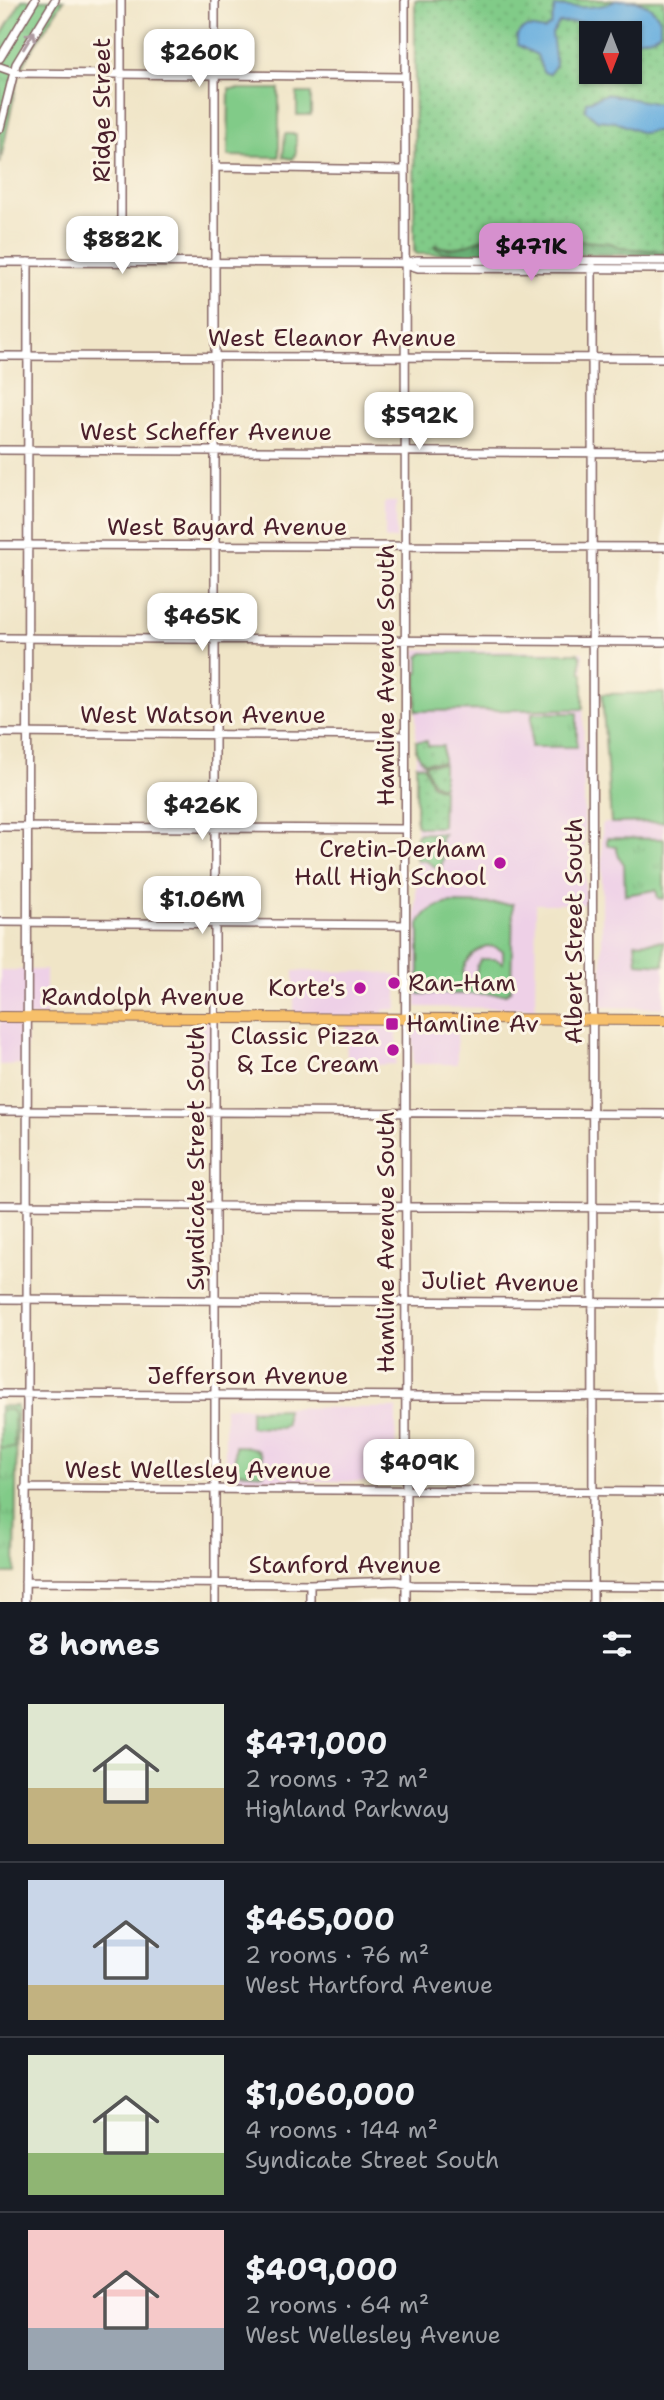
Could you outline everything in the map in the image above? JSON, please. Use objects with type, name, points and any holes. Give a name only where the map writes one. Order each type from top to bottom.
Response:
[{"type":"main road","name":"Randolph Avenue","points":[[0,1017],[664,1020]]},
{"type":"street","points":[[0,58],[35,0]]},
{"type":"street","points":[[0,128],[13,71],[26,44],[55,0]]},
{"type":"street","name":"Ridge Street","points":[[121,0],[121,262]]},
{"type":"street","name":"Syndicate Street South","points":[[215,0],[215,1602]]},
{"type":"street","name":"Hamline Avenue South","points":[[405,0],[406,1602]]},
{"type":"street","points":[[0,67],[17,73],[405,76]]},
{"type":"street","points":[[215,167],[405,170]]},
{"type":"street","points":[[0,262],[405,264],[418,268],[664,261]]},
{"type":"street","points":[[25,1602],[28,262]]},
{"type":"street","points":[[592,265],[664,269]]},
{"type":"street","name":"Albert Street South","points":[[592,265],[593,1602]]},
{"type":"street","name":"West Eleanor Avenue","points":[[0,356],[664,358]]},
{"type":"street","name":"West Scheffer Avenue","points":[[0,450],[664,453]]},
{"type":"street","name":"West Bayard Avenue","points":[[0,545],[664,547]]},
{"type":"street","points":[[0,638],[664,642]]},
{"type":"street","name":"West Watson Avenue","points":[[0,733],[405,736]]},
{"type":"street","points":[[0,827],[405,829]]},
{"type":"street","points":[[0,922],[405,925]]},
{"type":"street","points":[[0,1111],[664,1114]]},
{"type":"street","points":[[0,1205],[664,1208]]},
{"type":"street","name":"Juliet Avenue","points":[[0,1299],[664,1303]]},
{"type":"street","name":"Jefferson Avenue","points":[[0,1394],[664,1397]]},
{"type":"street","name":"West Wellesley Avenue","points":[[25,1489],[664,1492]]},
{"type":"street","name":"Stanford Avenue","points":[[25,1582],[310,1584],[384,1581],[406,1584],[664,1587]]},
{"type":"street","points":[[310,1584],[310,1602]]},
{"type":"shaded area","points":[[385,502],[396,502],[396,539],[385,539]]},
{"type":"shaded area","name":"Cretin-Derham Hall High School","points":[[416,649],[583,652],[585,904],[536,904],[535,1008],[416,1007]]},
{"type":"shaded area","points":[[664,822],[664,1008],[602,1007],[602,823]]},
{"type":"shaded area","points":[[0,970],[46,970],[46,1017],[26,1017],[26,1064],[0,1065]]},
{"type":"shaded area","points":[[294,971],[375,972],[397,975],[397,1009],[383,1010],[383,1028],[397,1028],[396,1064],[347,1066],[346,1017],[294,1018]]},
{"type":"shaded area","points":[[196,1017],[216,1017],[215,1067],[196,1067]]},
{"type":"shaded area","points":[[413,1030],[457,1030],[457,1064],[413,1064]]},
{"type":"shaded area","points":[[225,1407],[396,1408],[396,1482],[225,1480]]},
{"type":"green space","points":[[22,0],[64,0],[29,54],[18,77],[0,164],[0,37]]},
{"type":"green space","points":[[415,0],[664,0],[664,255],[417,254],[414,251]]},
{"type":"green space","points":[[229,89],[279,89],[279,157],[228,156]]},
{"type":"green space","points":[[297,93],[311,93],[311,115],[297,115]]},
{"type":"green space","points":[[285,134],[296,134],[296,152],[293,159],[283,157]]},
{"type":"green space","points":[[497,232],[523,236],[531,233],[552,239],[611,243],[621,248],[664,251],[664,255],[468,254],[442,252],[434,247],[459,247]]},
{"type":"green space","points":[[423,653],[578,653],[583,674],[583,709],[416,711],[417,673],[419,657]]},
{"type":"green space","points":[[664,693],[664,822],[611,823],[602,694]]},
{"type":"green space","points":[[532,713],[577,713],[577,747],[531,747]]},
{"type":"green space","points":[[416,741],[427,741],[428,746],[443,746],[443,762],[423,762],[416,751]]},
{"type":"green space","points":[[416,764],[424,766],[432,785],[443,789],[442,827],[420,827],[416,824]]},
{"type":"green space","points":[[425,764],[443,764],[443,786],[433,782]]},
{"type":"green space","points":[[444,834],[440,838],[443,860],[440,870],[426,861],[416,860],[416,835]]},
{"type":"green space","points":[[607,838],[664,839],[664,899],[658,898],[656,890],[625,895],[624,864],[616,847],[607,845]]},
{"type":"green space","points":[[449,903],[513,904],[511,989],[506,994],[419,994],[419,924],[428,912]],"holes":[[[486,946],[503,951],[503,963],[496,959],[481,959],[476,973],[481,986],[469,986],[463,974],[466,963],[480,949]]]},
{"type":"green space","points":[[664,941],[664,965],[637,963],[635,943]]},
{"type":"green space","points":[[0,1406],[17,1406],[15,1573],[0,1573]]},
{"type":"green space","points":[[286,1409],[286,1425],[281,1428],[250,1427],[250,1410]]},
{"type":"green space","points":[[0,1410],[11,1410],[14,1414],[14,1448],[0,1448]]},
{"type":"green space","points":[[235,1446],[250,1447],[258,1451],[263,1460],[264,1474],[235,1472]]},
{"type":"water","points":[[617,0],[636,1],[647,5],[660,19],[660,32],[653,37],[642,39],[642,21],[559,23],[552,34],[556,65],[549,74],[543,72],[537,55],[517,45],[517,36],[522,30],[544,30],[551,25],[555,6],[578,7]]},
{"type":"water","points":[[606,94],[664,107],[664,130],[642,133],[616,122],[597,120],[585,110],[586,102]]},
{"type":"place","name":"Cretin-Derham Hall High School","points":[[500,863]]},
{"type":"place","name":"Ran-Ham","points":[[394,983]]},
{"type":"place","name":"Korte's","points":[[360,988]]},
{"type":"place","name":"Hamline Av","points":[[392,1024]]},
{"type":"place","name":"Classic Pizza & Ice Cream","points":[[393,1050]]}]
